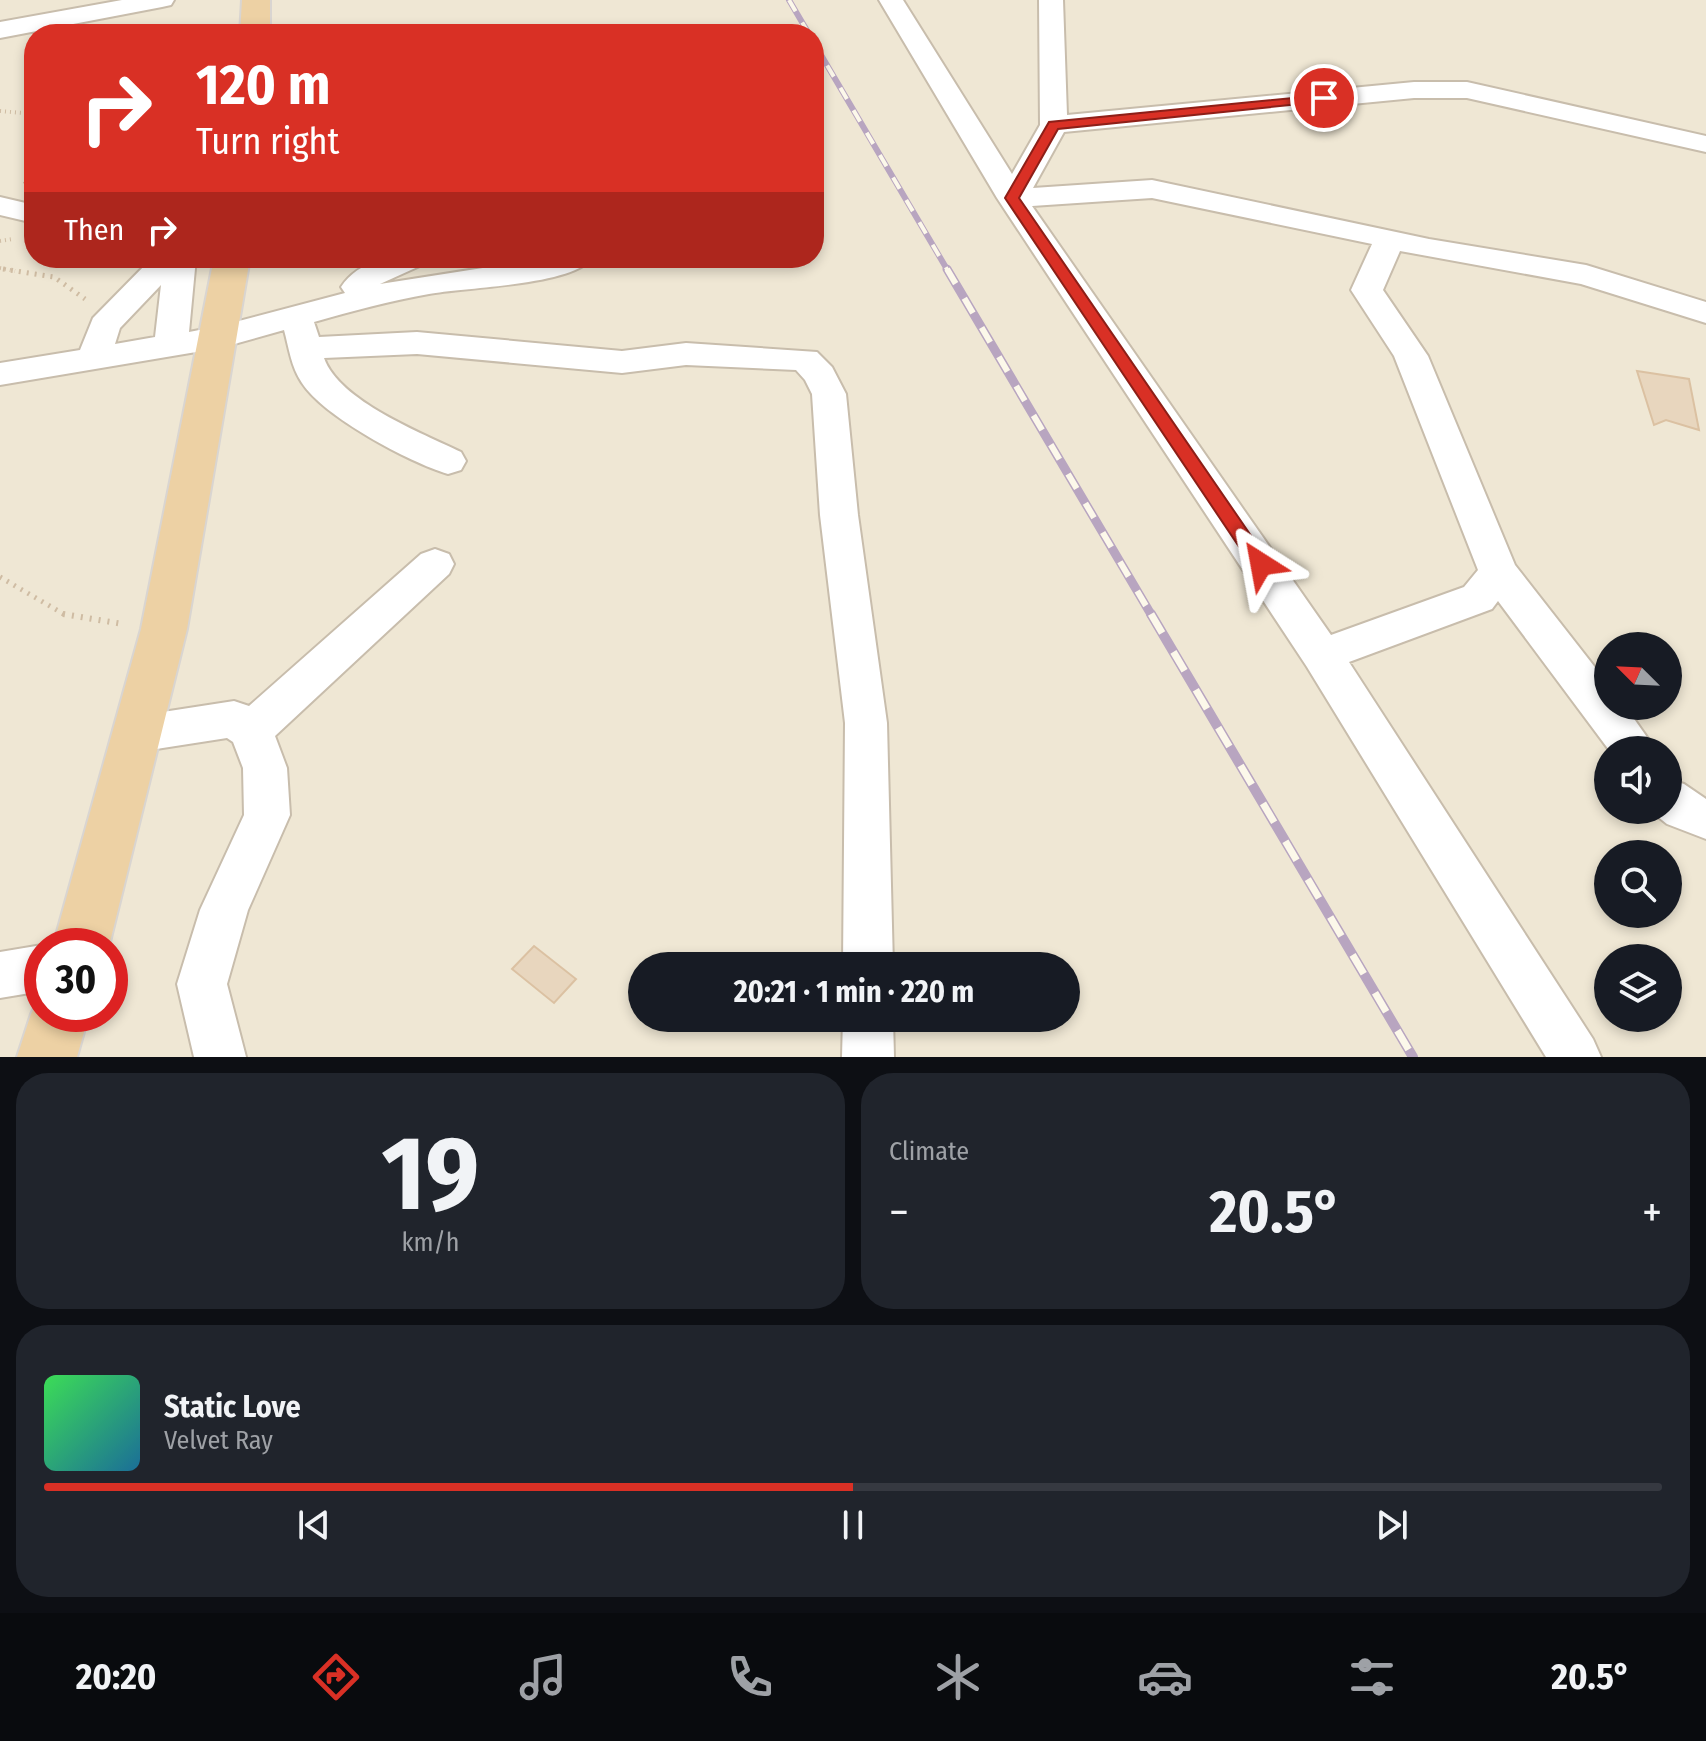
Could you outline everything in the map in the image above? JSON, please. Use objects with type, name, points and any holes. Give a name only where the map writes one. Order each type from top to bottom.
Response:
[{"type":"highway","points":[[255,24],[256,0]]},
{"type":"highway","points":[[86,928],[164,629],[230,268]]},
{"type":"highway","points":[[47,1057],[55,1032]]},
{"type":"street","points":[[891,0],[1012,198],[1322,655],[1575,1057]]},
{"type":"street","points":[[1012,198],[1054,125],[1051,0]]},
{"type":"street","points":[[40,24],[158,6]]},
{"type":"street","points":[[0,30],[24,26]]},
{"type":"street","points":[[1054,125],[1414,90],[1467,90],[1706,144]]},
{"type":"street","points":[[1012,198],[1152,189],[1390,239],[1586,275],[1706,313]]},
{"type":"street","points":[[0,206],[24,212]]},
{"type":"street","points":[[1390,239],[1367,290],[1411,356],[1498,572],[1623,736]]},
{"type":"street","points":[[94,358],[105,325],[160,268]]},
{"type":"street","points":[[171,343],[179,268]]},
{"type":"street","points":[[302,333],[370,276],[388,268]]},
{"type":"street","points":[[331,309],[421,285],[480,280],[547,268]]},
{"type":"street","points":[[302,333],[316,378],[341,401],[383,428],[448,461]]},
{"type":"street","points":[[0,374],[171,343],[302,333],[622,362],[710,354],[805,360],[820,375],[829,394],[839,515],[866,723],[868,952]]},
{"type":"street","points":[[251,731],[435,564]]},
{"type":"street","points":[[1322,655],[1478,598],[1498,572]]},
{"type":"street","points":[[137,734],[234,719],[251,731],[265,768],[267,815],[224,910],[202,984],[220,1057]]},
{"type":"street","points":[[1682,809],[1706,819]]},
{"type":"street","points":[[0,975],[24,971]]},
{"type":"street","points":[[868,1032],[868,1057]]},
{"type":"path","points":[[0,111],[24,113]]},
{"type":"path","points":[[0,268],[54,277],[85,299],[105,325]]},
{"type":"path","points":[[0,577],[69,617],[164,629]]},
{"type":"shaded area","points":[[0,0],[1706,0],[1706,1057],[0,1057]]},
{"type":"building","points":[[1637,371],[1689,379],[1699,430],[1666,420],[1654,425]]},
{"type":"building","points":[[534,946],[576,979],[554,1003],[512,969]]},
{"type":"railway","points":[[789,0],[803,24]]},
{"type":"railway","points":[[824,60],[948,271]]},
{"type":"railway","points":[[947,269],[1152,616]]},
{"type":"railway","points":[[1151,614],[1413,1057]]},
{"type":"route","points":[[1261,564],[1012,198],[1054,125],[1324,98]]}]
